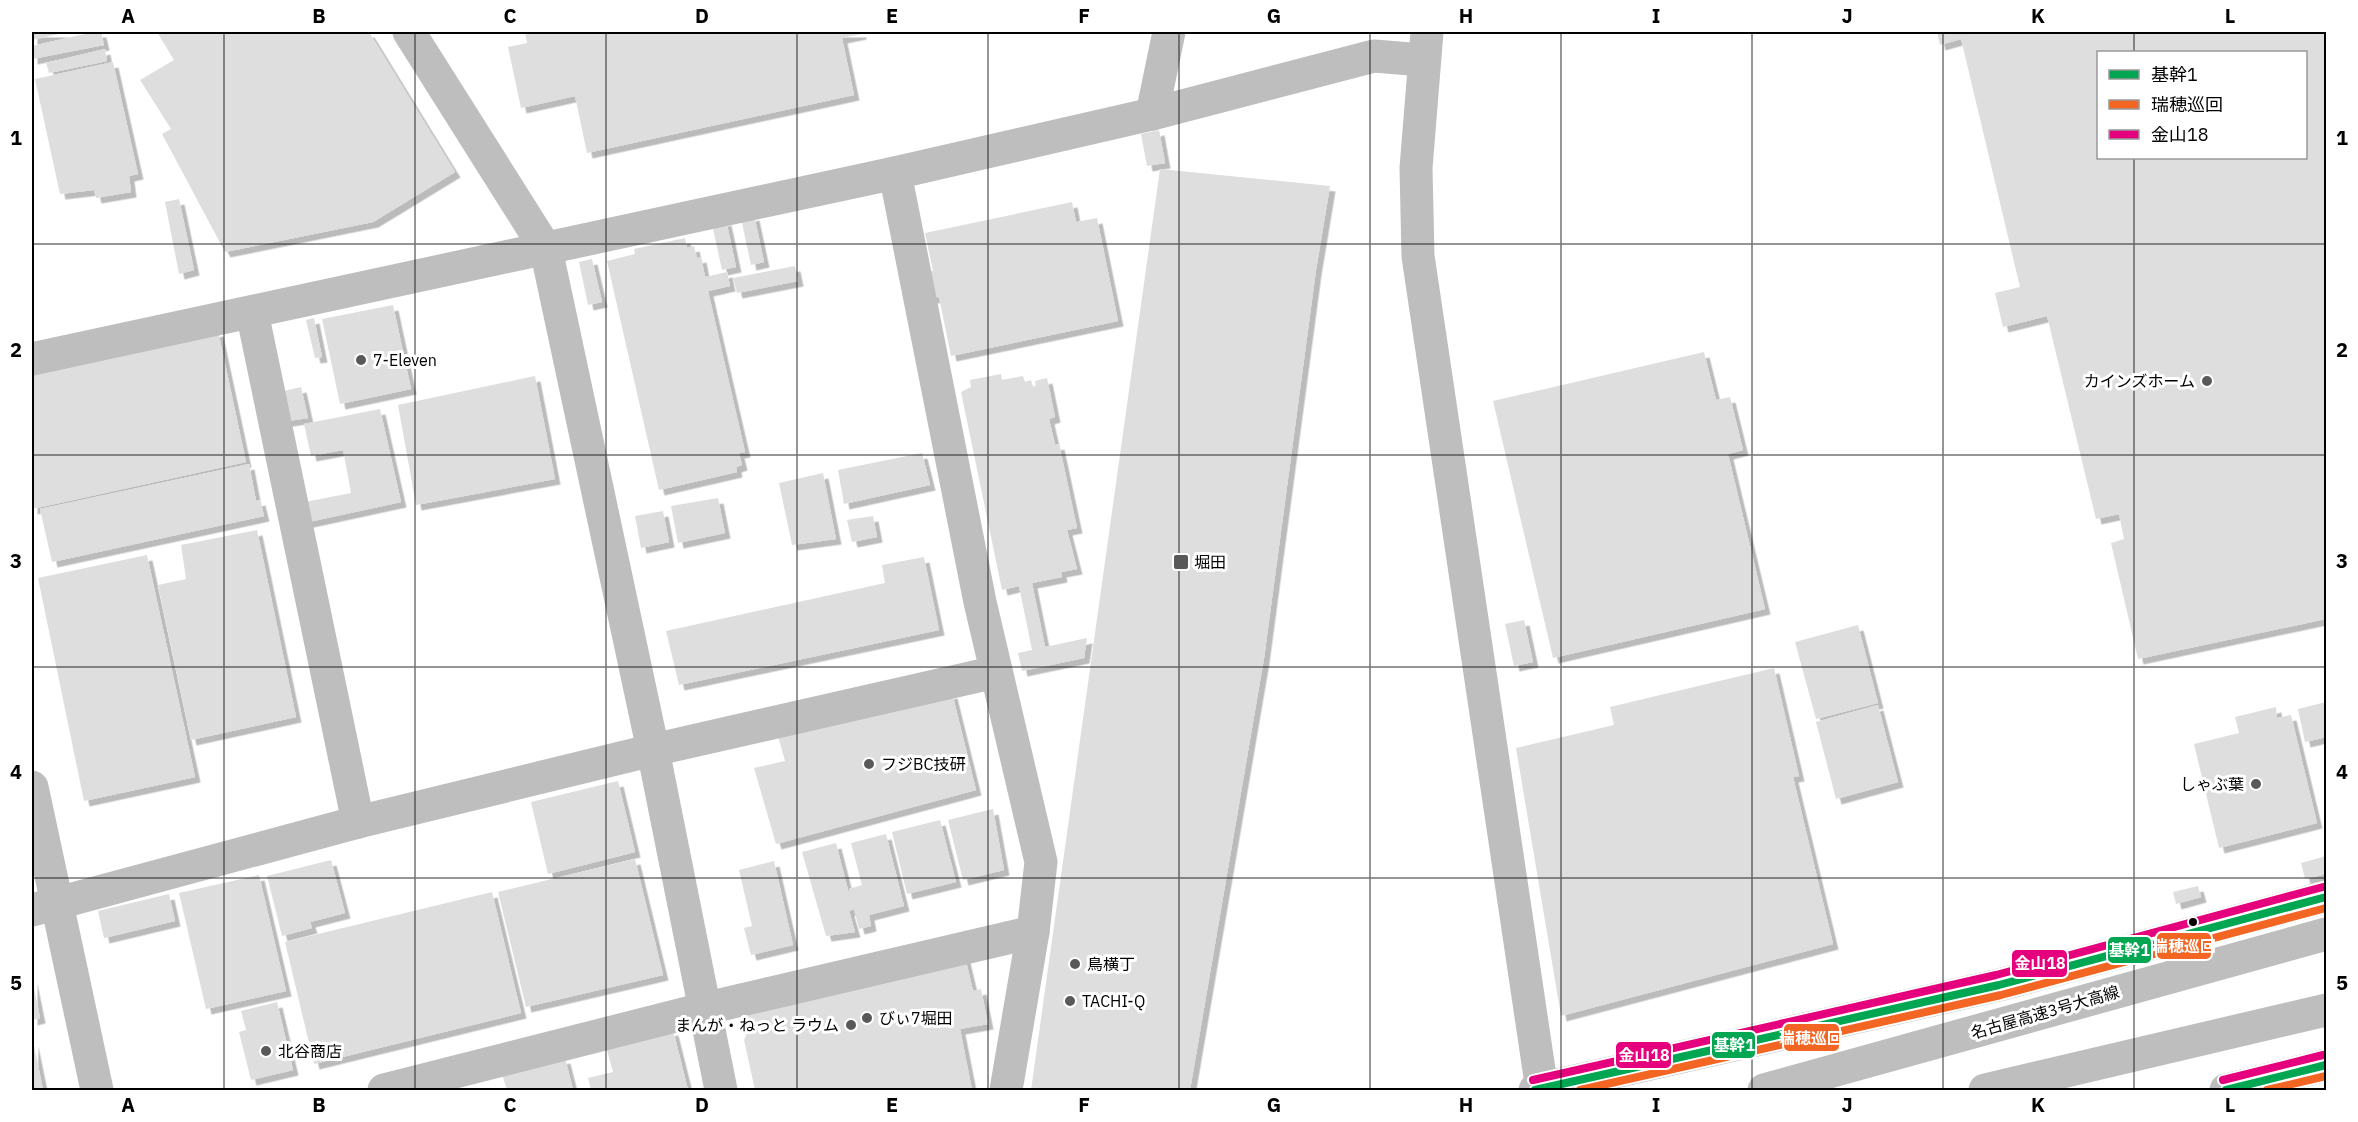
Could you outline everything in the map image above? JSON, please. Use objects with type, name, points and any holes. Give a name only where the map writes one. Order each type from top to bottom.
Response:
[{"type":"main road","points":[[409,32],[546,249],[653,750],[721,1090]]},
{"type":"main road","points":[[1152,114],[1169,32]]},
{"type":"main road","points":[[32,359],[895,173],[1152,114],[1374,56],[1425,46],[1416,168],[1418,256],[1540,1090],[1999,985],[2326,897]]},
{"type":"main road","points":[[895,173],[996,672],[1041,862],[1033,932],[1006,1090]]},
{"type":"main road","points":[[252,312],[358,822]]},
{"type":"main road","points":[[44,907],[358,822],[653,750],[996,672]]},
{"type":"main road","points":[[32,787],[44,907],[97,1090]]},
{"type":"main road","points":[[384,1090],[703,1009],[1033,932]]},
{"type":"main road","name":"名古屋高速3号大高線","points":[[1764,1090],[2326,934]]},
{"type":"main road","points":[[1985,1090],[2326,1010]]},
{"type":"main road","points":[[2226,1090],[2326,1065]]},
{"type":"building","points":[[32,32],[68,32],[32,40]]},
{"type":"building","points":[[101,32],[104,45],[32,59],[32,46]]},
{"type":"building","points":[[157,32],[369,32],[455,172],[373,222],[225,252],[162,134],[171,129],[140,80],[174,60]]},
{"type":"building","points":[[525,32],[861,32],[861,34],[842,38],[854,95],[587,153],[575,96],[521,108],[508,47],[527,43]]},
{"type":"building","name":"カインズホーム","points":[[1937,32],[2326,32],[2326,619],[2138,659],[2111,543],[2124,539],[2119,514],[2096,519],[2047,316],[2003,327],[1995,293],[2020,287],[1961,39],[1940,45]]},
{"type":"building","points":[[105,49],[107,61],[49,73],[46,63]]},
{"type":"building","points":[[113,62],[138,174],[129,176],[131,192],[96,198],[94,190],[60,194],[35,79]]},
{"type":"building","points":[[1159,130],[1165,163],[1147,166],[1141,134]]},
{"type":"building","points":[[1160,169],[1330,186],[1316,270],[1264,658],[1190,1090],[1031,1090]]},
{"type":"building","points":[[179,199],[194,270],[179,274],[165,202]]},
{"type":"building","points":[[1072,202],[1076,222],[1097,218],[1118,321],[951,356],[939,297],[931,298],[926,272],[933,271],[925,233]]},
{"type":"building","points":[[754,215],[764,262],[751,265],[741,218]]},
{"type":"building","points":[[726,220],[736,267],[722,270],[712,224]]},
{"type":"building","points":[[685,238],[687,248],[694,246],[697,258],[701,257],[705,277],[727,272],[730,286],[708,291],[745,452],[739,453],[742,465],[736,467],[737,472],[659,490],[607,261],[635,254],[634,249]]},
{"type":"building","points":[[592,259],[602,302],[588,305],[579,262]]},
{"type":"building","points":[[795,266],[798,281],[737,293],[733,278]]},
{"type":"building","points":[[393,305],[411,389],[340,404],[322,319]]},
{"type":"building","points":[[314,318],[322,357],[315,358],[306,320]]},
{"type":"building","points":[[218,331],[246,462],[32,509],[32,372]]},
{"type":"building","points":[[1704,352],[1716,400],[1730,397],[1743,450],[1728,454],[1765,609],[1553,658],[1493,401]]},
{"type":"building","points":[[1001,374],[1002,380],[1023,376],[1025,382],[1031,380],[1033,387],[1036,386],[1035,381],[1047,378],[1055,417],[1049,419],[1055,445],[1059,444],[1077,528],[1067,530],[1077,569],[1061,572],[1062,577],[1032,583],[1045,647],[1087,638],[1084,658],[1022,671],[1018,653],[1032,650],[1019,586],[1002,590],[961,392],[971,387],[970,380]]},
{"type":"building","points":[[535,376],[555,479],[416,505],[398,405]]},
{"type":"building","points":[[301,387],[308,418],[281,422],[276,393]]},
{"type":"building","points":[[380,409],[401,502],[304,523],[300,503],[351,493],[343,450],[311,456],[304,424]]},
{"type":"building","points":[[922,453],[930,485],[844,504],[838,470]]},
{"type":"building","points":[[249,464],[256,501],[260,500],[264,516],[52,562],[40,509]]},
{"type":"building","points":[[823,473],[836,539],[792,545],[779,483]]},
{"type":"building","points":[[718,498],[725,533],[678,543],[671,506]]},
{"type":"building","points":[[663,511],[669,542],[641,548],[635,516]]},
{"type":"building","points":[[873,516],[877,537],[852,542],[847,520]]},
{"type":"building","points":[[257,530],[296,717],[191,740],[158,585],[186,579],[181,545]]},
{"type":"building","points":[[147,555],[195,777],[84,801],[38,578]]},
{"type":"building","points":[[924,557],[939,630],[679,685],[666,631],[885,583],[882,565]]},
{"type":"building","points":[[1524,620],[1533,662],[1514,666],[1505,624]]},
{"type":"building","points":[[1858,625],[1878,703],[1816,719],[1795,642]]},
{"type":"building","points":[[1774,668],[1799,776],[1793,777],[1833,944],[1561,1016],[1516,748],[1614,725],[1610,707]]},
{"type":"building","name":"フジBC技研","points":[[952,693],[976,790],[776,844],[754,768],[785,761],[777,733]]},
{"type":"building","points":[[2326,702],[2326,737],[2305,742],[2298,709]]},
{"type":"building","points":[[1878,705],[1898,782],[1836,799],[1816,722]]},
{"type":"building","name":"しゃぶ葉","points":[[2276,707],[2277,718],[2291,715],[2317,823],[2219,848],[2194,744],[2239,733],[2235,717]]},
{"type":"building","points":[[618,781],[635,852],[548,874],[531,802]]},
{"type":"building","points":[[993,809],[1004,870],[963,880],[948,820]]},
{"type":"building","points":[[940,820],[956,882],[907,894],[892,832]]},
{"type":"building","points":[[886,834],[904,906],[869,915],[871,926],[859,929],[854,909],[849,911],[855,932],[826,936],[802,852],[836,843],[850,898],[849,889],[862,885],[851,843]]},
{"type":"building","points":[[2326,856],[2326,874],[2305,879],[2301,863]]},
{"type":"building","points":[[635,859],[663,975],[526,1007],[498,892]]},
{"type":"building","points":[[331,860],[345,913],[310,922],[312,928],[282,936],[267,876]]},
{"type":"building","points":[[774,861],[793,945],[751,955],[744,928],[752,926],[739,870]]},
{"type":"building","points":[[259,875],[286,991],[206,1009],[179,893]]},
{"type":"building","points":[[2198,886],[2201,897],[2176,904],[2173,892]]},
{"type":"building","points":[[492,892],[521,1013],[314,1064],[285,942]]},
{"type":"building","points":[[169,894],[175,921],[104,938],[98,911]]},
{"type":"building","name":"びぃ7堀田","points":[[964,953],[973,991],[981,989],[988,1024],[960,1029],[972,1090],[755,1090],[744,1040],[750,1027],[745,1012]]},
{"type":"building","points":[[32,978],[40,1018],[32,1020]]},
{"type":"building","name":"北谷商店","points":[[277,1002],[293,1070],[251,1080],[239,1032],[246,1030],[241,1011]]},
{"type":"building","points":[[673,1030],[688,1090],[591,1090],[588,1078],[613,1072],[606,1046]]},
{"type":"building","points":[[33,1041],[43,1090],[32,1090]]},
{"type":"building","points":[[565,1058],[573,1090],[507,1090],[502,1074]]},
{"type":"transit line","name":"金山18","points":[[1533,1080],[1996,975],[2323,887]]},
{"type":"transit line","name":"基幹1","points":[[1535,1090],[1999,985],[2326,897]]},
{"type":"transit line","name":"瑞穂巡回","points":[[1580,1090],[2001,995],[2326,908]]},
{"type":"transit line","name":"金山18","points":[[2223,1080],[2323,1055]]},
{"type":"transit line","name":"基幹1","points":[[2226,1090],[2326,1065]]},
{"type":"transit line","name":"瑞穂巡回","points":[[2267,1090],[2326,1076]]},
{"type":"place","name":"7-Eleven","points":[[361,360]]},
{"type":"place","name":"カインズホーム","points":[[2207,381]]},
{"type":"place","name":"堀田","points":[[1181,562]]},
{"type":"place","name":"フジBC技研","points":[[869,764]]},
{"type":"place","name":"しゃぶ葉","points":[[2256,784]]},
{"type":"place","name":"鳥横丁","points":[[1075,964]]},
{"type":"place","name":"TACHI-Q","points":[[1070,1001]]},
{"type":"place","name":"びぃ7堀田","points":[[867,1018]]},
{"type":"place","name":"まんが・ねっと ラウム","points":[[851,1025]]},
{"type":"place","name":"北谷商店","points":[[266,1051]]}]
